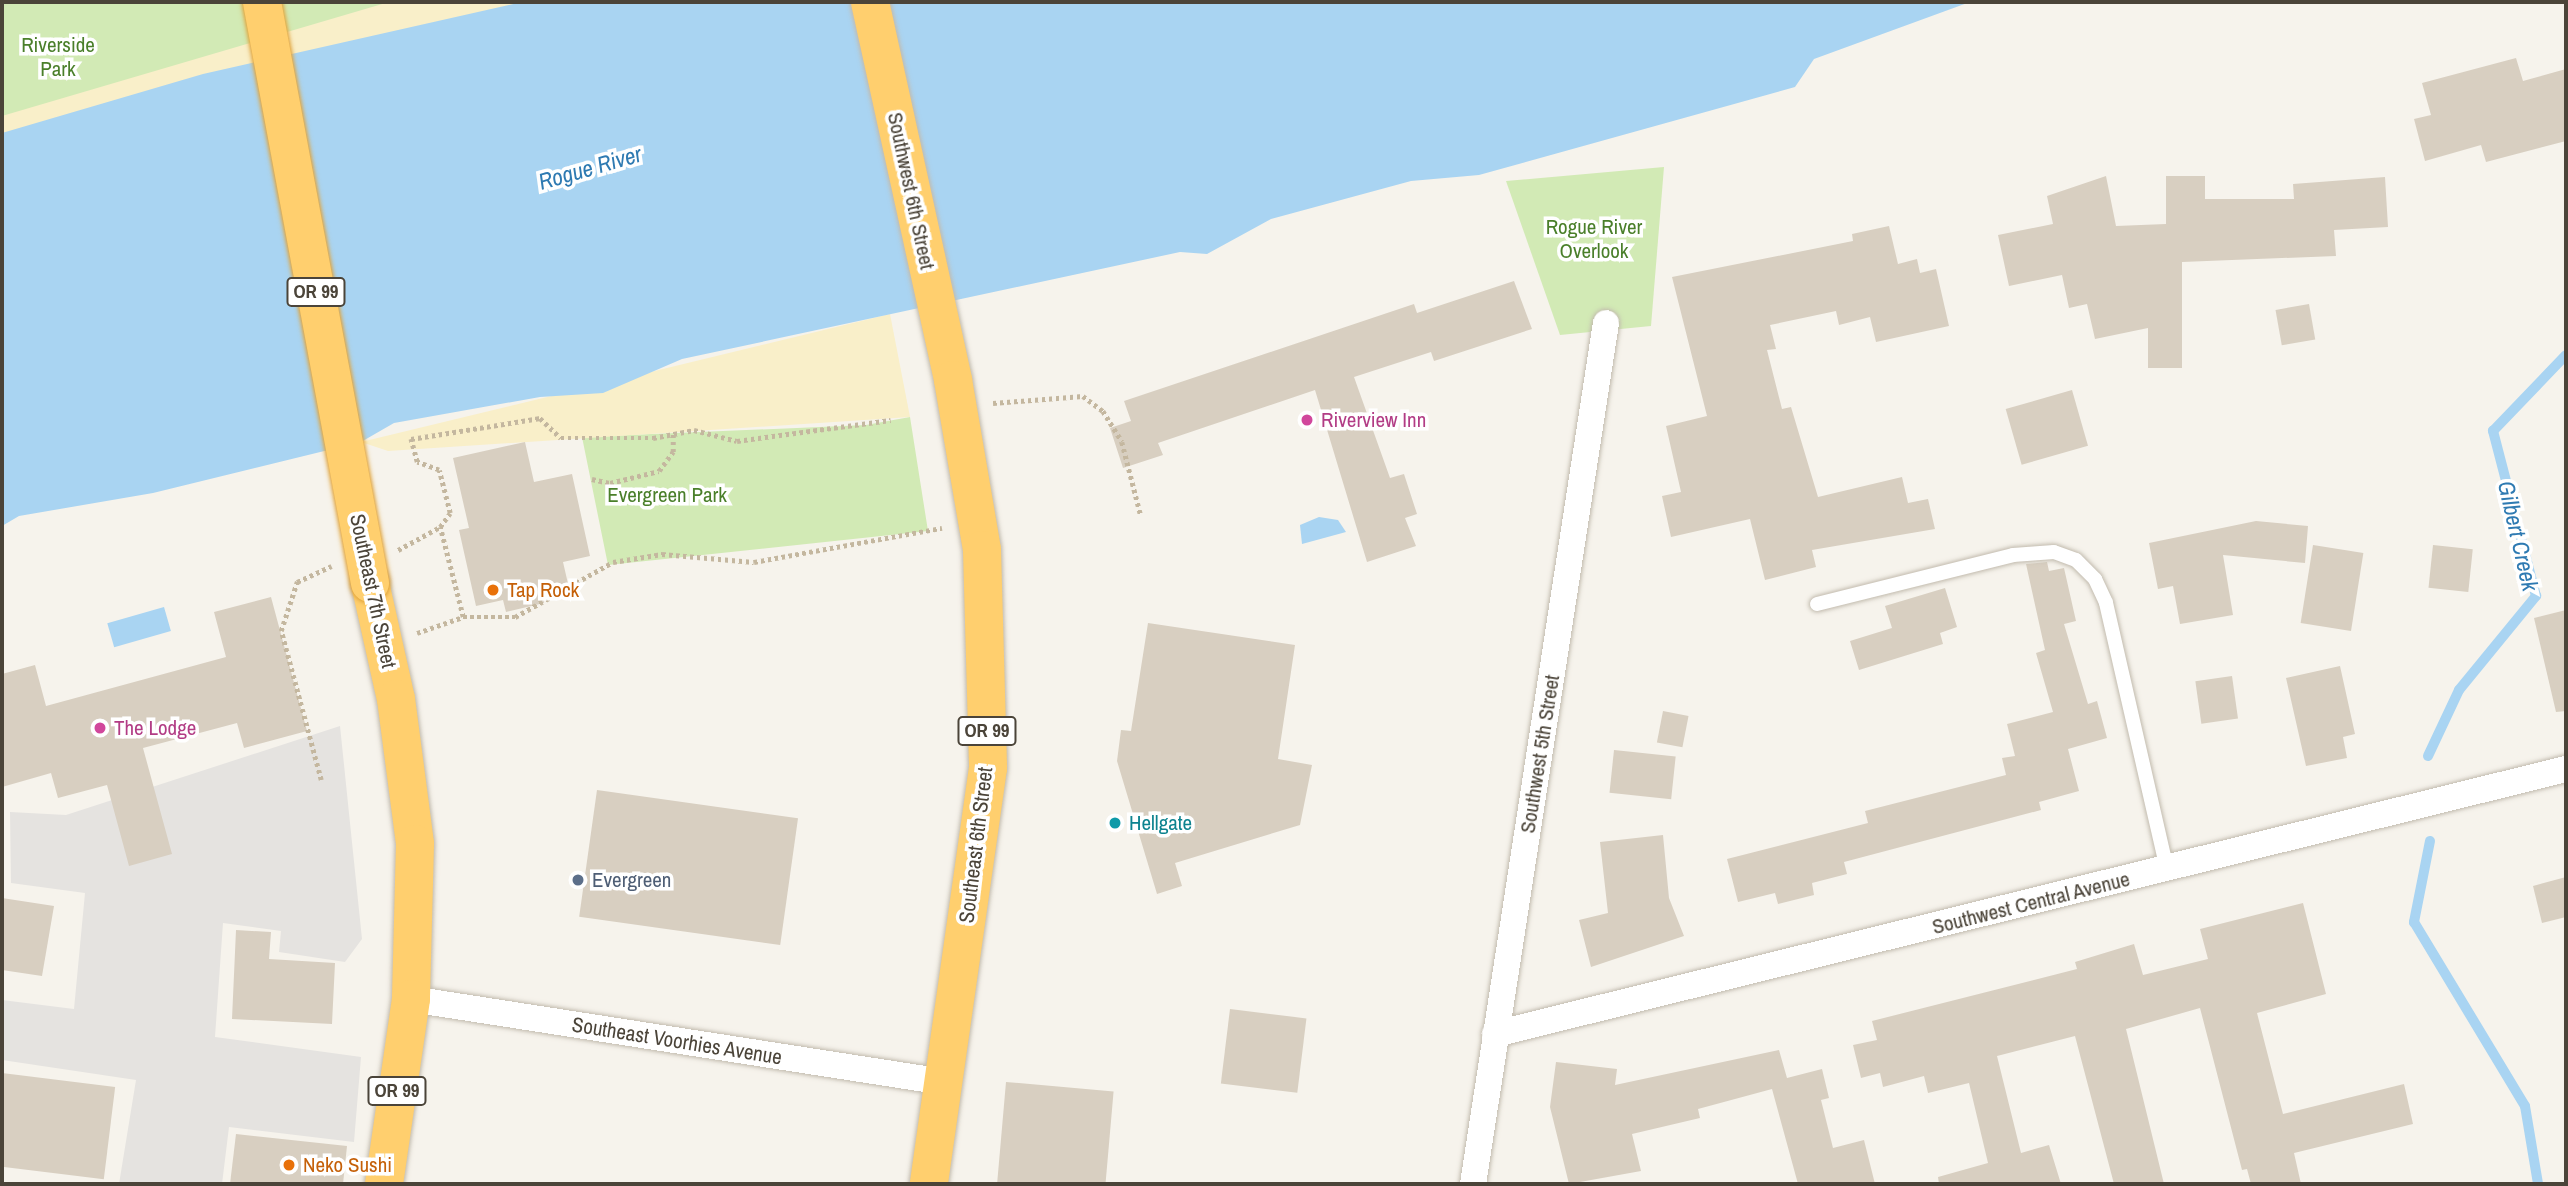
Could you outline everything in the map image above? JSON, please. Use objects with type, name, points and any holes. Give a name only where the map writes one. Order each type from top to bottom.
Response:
[{"type":"highway","name":"Southeast 7th Street","points":[[262,2],[370,583],[383,640],[415,845],[411,999],[384,1184]]},
{"type":"highway","name":"Southwest 6th Street","points":[[870,2],[953,380]]},
{"type":"highway","name":"Southeast 6th Street","points":[[929,1184],[988,768],[978,521],[953,380]]},
{"type":"street","name":"Southwest 5th Street","points":[[1472,1184],[1606,323]]},
{"type":"street","name":"Southwest Central Avenue","points":[[1495,1034],[2167,870],[2566,769]]},
{"type":"street","name":"Southeast Voorhies Avenue","points":[[411,999],[944,1082]]},
{"type":"lane","points":[[1817,604],[2013,555],[2054,552],[2076,560],[2095,579],[2106,603],[2167,870]]},
{"type":"path","points":[[993,404],[1083,396],[1103,411],[1122,442],[1141,516]]},
{"type":"path","points":[[394,552],[440,527],[450,513],[439,470],[416,462],[411,439],[540,418],[561,438],[673,434],[694,430],[737,441],[891,420]]},
{"type":"path","points":[[592,480],[610,483],[659,471],[673,452],[673,434]]},
{"type":"path","points":[[383,640],[463,617],[515,617],[613,562],[662,554],[754,562],[978,521]]},
{"type":"path","points":[[440,527],[463,617]]},
{"type":"path","points":[[321,780],[281,631],[297,582],[336,564]]},
{"type":"green space","name":"Riverside Park","points":[[2,2],[429,2],[2,133]]},
{"type":"green space","name":"Rogue River Overlook","points":[[1664,167],[1651,326],[1560,335],[1506,181]]},
{"type":"green space","name":"Evergreen Park","points":[[910,417],[928,531],[608,565],[582,437],[866,425]]},
{"type":"sand","points":[[389,2],[562,2],[2,162],[2,116]]},
{"type":"sand","points":[[890,314],[910,417],[388,451],[361,442]]},
{"type":"shaded area","points":[[340,726],[362,939],[345,962],[279,952],[281,931],[223,923],[215,1037],[361,1057],[354,1142],[229,1127],[222,1184],[119,1184],[136,1080],[2,1060],[2,1000],[74,1009],[85,893],[11,883],[10,812],[66,815]]},
{"type":"water","name":"Rogue River","points":[[522,2],[1970,2],[1814,59],[1795,87],[1479,175],[1411,181],[1271,219],[1207,254],[1180,252],[682,359],[603,393],[540,397],[394,423],[361,442],[153,493],[19,516],[2,526],[2,133],[203,74]]},
{"type":"water","points":[[1319,517],[1338,520],[1346,532],[1302,544],[1300,525]]},
{"type":"water","points":[[164,607],[171,631],[114,647],[107,623]]},
{"type":"building","points":[[2516,58],[2523,81],[2566,69],[2566,141],[2486,162],[2481,145],[2425,161],[2414,119],[2431,115],[2422,83]]},
{"type":"building","points":[[2106,176],[2116,226],[2166,224],[2166,176],[2205,176],[2205,199],[2294,199],[2293,184],[2385,177],[2388,227],[2334,230],[2336,256],[2182,262],[2182,368],[2148,368],[2148,328],[2095,339],[2087,304],[2069,308],[2062,275],[2009,286],[1998,235],[2053,224],[2047,196]]},
{"type":"building","points":[[1889,226],[1898,264],[1917,259],[1920,273],[1936,269],[1949,326],[1876,342],[1870,317],[1839,325],[1836,311],[1770,325],[1776,349],[1767,350],[1782,409],[1791,407],[1818,497],[1902,477],[1908,503],[1928,499],[1935,529],[1812,550],[1816,567],[1765,580],[1750,519],[1671,537],[1662,496],[1681,492],[1666,426],[1707,416],[1672,277],[1853,241],[1852,234]]},
{"type":"building","points":[[1514,281],[1532,329],[1434,361],[1431,352],[1354,377],[1390,478],[1404,474],[1417,514],[1405,518],[1416,546],[1367,562],[1315,390],[1158,443],[1163,455],[1123,468],[1110,428],[1131,421],[1124,401],[1414,304],[1417,313]]},
{"type":"building","points":[[2309,304],[2315,339],[2282,345],[2276,310]]},
{"type":"building","points":[[2072,390],[2088,446],[2022,465],[2006,409]]},
{"type":"building","points":[[525,442],[534,482],[572,474],[590,556],[563,562],[569,588],[542,594],[544,603],[506,612],[503,600],[476,606],[459,530],[469,528],[453,458]]},
{"type":"building","points":[[2256,521],[2308,526],[2305,563],[2223,555],[2233,615],[2180,624],[2173,586],[2158,589],[2149,543]]},
{"type":"building","points":[[2313,545],[2363,553],[2351,631],[2301,623]]},
{"type":"building","points":[[2433,545],[2473,549],[2468,592],[2429,588]]},
{"type":"building","points":[[2047,562],[2049,571],[2064,568],[2076,621],[2064,624],[2088,704],[2097,701],[2107,738],[2068,749],[2079,791],[2039,802],[2041,810],[1844,862],[1847,874],[1812,883],[1814,895],[1778,904],[1775,893],[1738,902],[1727,859],[1868,823],[1865,811],[2006,775],[2002,758],[2015,756],[2007,724],[2053,712],[2036,653],[2045,650],[2026,564]]},
{"type":"building","points":[[1945,588],[1957,627],[1940,633],[1943,644],[1859,670],[1850,641],[1892,628],[1885,606]]},
{"type":"building","points":[[271,597],[307,731],[244,748],[237,723],[143,748],[172,854],[129,866],[107,785],[58,798],[51,773],[2,787],[2,674],[35,665],[46,706],[226,657],[214,612]]},
{"type":"building","points":[[2566,610],[2566,711],[2556,712],[2534,618]]},
{"type":"building","points":[[1148,623],[1295,645],[1278,759],[1312,765],[1300,825],[1175,863],[1182,886],[1157,894],[1117,761],[1121,730],[1131,731]]},
{"type":"building","points":[[2340,666],[2355,734],[2343,737],[2347,758],[2306,766],[2286,678]]},
{"type":"building","points":[[2232,676],[2238,719],[2201,724],[2195,681]]},
{"type":"building","points":[[1663,711],[1689,716],[1682,747],[1657,742]]},
{"type":"building","points":[[1614,750],[1676,756],[1671,799],[1610,793]]},
{"type":"building","points":[[597,790],[798,818],[780,945],[579,917]]},
{"type":"building","points":[[1663,835],[1669,898],[1684,936],[1591,967],[1579,920],[1608,913],[1600,842]]},
{"type":"building","points":[[2566,877],[2566,917],[2542,923],[2533,886]]},
{"type":"building","points":[[2,898],[54,906],[42,976],[2,970]]},
{"type":"building","points":[[2303,903],[2326,994],[2257,1013],[2283,1114],[2404,1084],[2413,1124],[2294,1153],[2301,1184],[2251,1184],[2247,1169],[2242,1170],[2200,1008],[2126,1029],[2164,1184],[2114,1184],[2075,1036],[1997,1056],[2021,1153],[2049,1145],[2061,1184],[1939,1184],[1938,1177],[1988,1163],[1969,1083],[1928,1093],[1924,1076],[1883,1087],[1880,1073],[1861,1078],[1853,1045],[1877,1040],[1872,1021],[2077,969],[2075,962],[2134,944],[2143,975],[2208,959],[2200,929]]},
{"type":"building","points":[[236,930],[271,932],[269,959],[335,963],[332,1024],[232,1019]]},
{"type":"building","points":[[1230,1009],[1306,1018],[1297,1093],[1221,1083]]},
{"type":"building","points":[[1779,1050],[1787,1078],[1822,1069],[1829,1098],[1821,1100],[1833,1148],[1864,1140],[1875,1184],[1798,1184],[1772,1089],[1698,1109],[1700,1118],[1632,1134],[1641,1171],[1569,1184],[1550,1107],[1556,1062],[1617,1069],[1615,1085]]},
{"type":"building","points":[[2,1073],[115,1087],[104,1179],[2,1167]]},
{"type":"building","points":[[1006,1082],[1114,1091],[1105,1184],[997,1184]]},
{"type":"building","name":"Neko Sushi","points":[[236,1134],[347,1146],[343,1184],[230,1184]]},
{"type":"waterway","name":"Gilbert Creek","points":[[2428,756],[2459,690],[2536,596],[2493,431],[2566,355]]},
{"type":"waterway","name":"Gilbert Creek","points":[[2430,841],[2414,922],[2525,1106],[2538,1184]]},
{"type":"place","name":"Riverview Inn","points":[[1307,420]]},
{"type":"place","name":"Tap Rock","points":[[493,590]]},
{"type":"place","name":"The Lodge","points":[[100,728]]},
{"type":"place","name":"Hellgate","points":[[1115,823]]},
{"type":"place","name":"Evergreen","points":[[578,880]]},
{"type":"place","name":"Neko Sushi","points":[[289,1165]]}]
